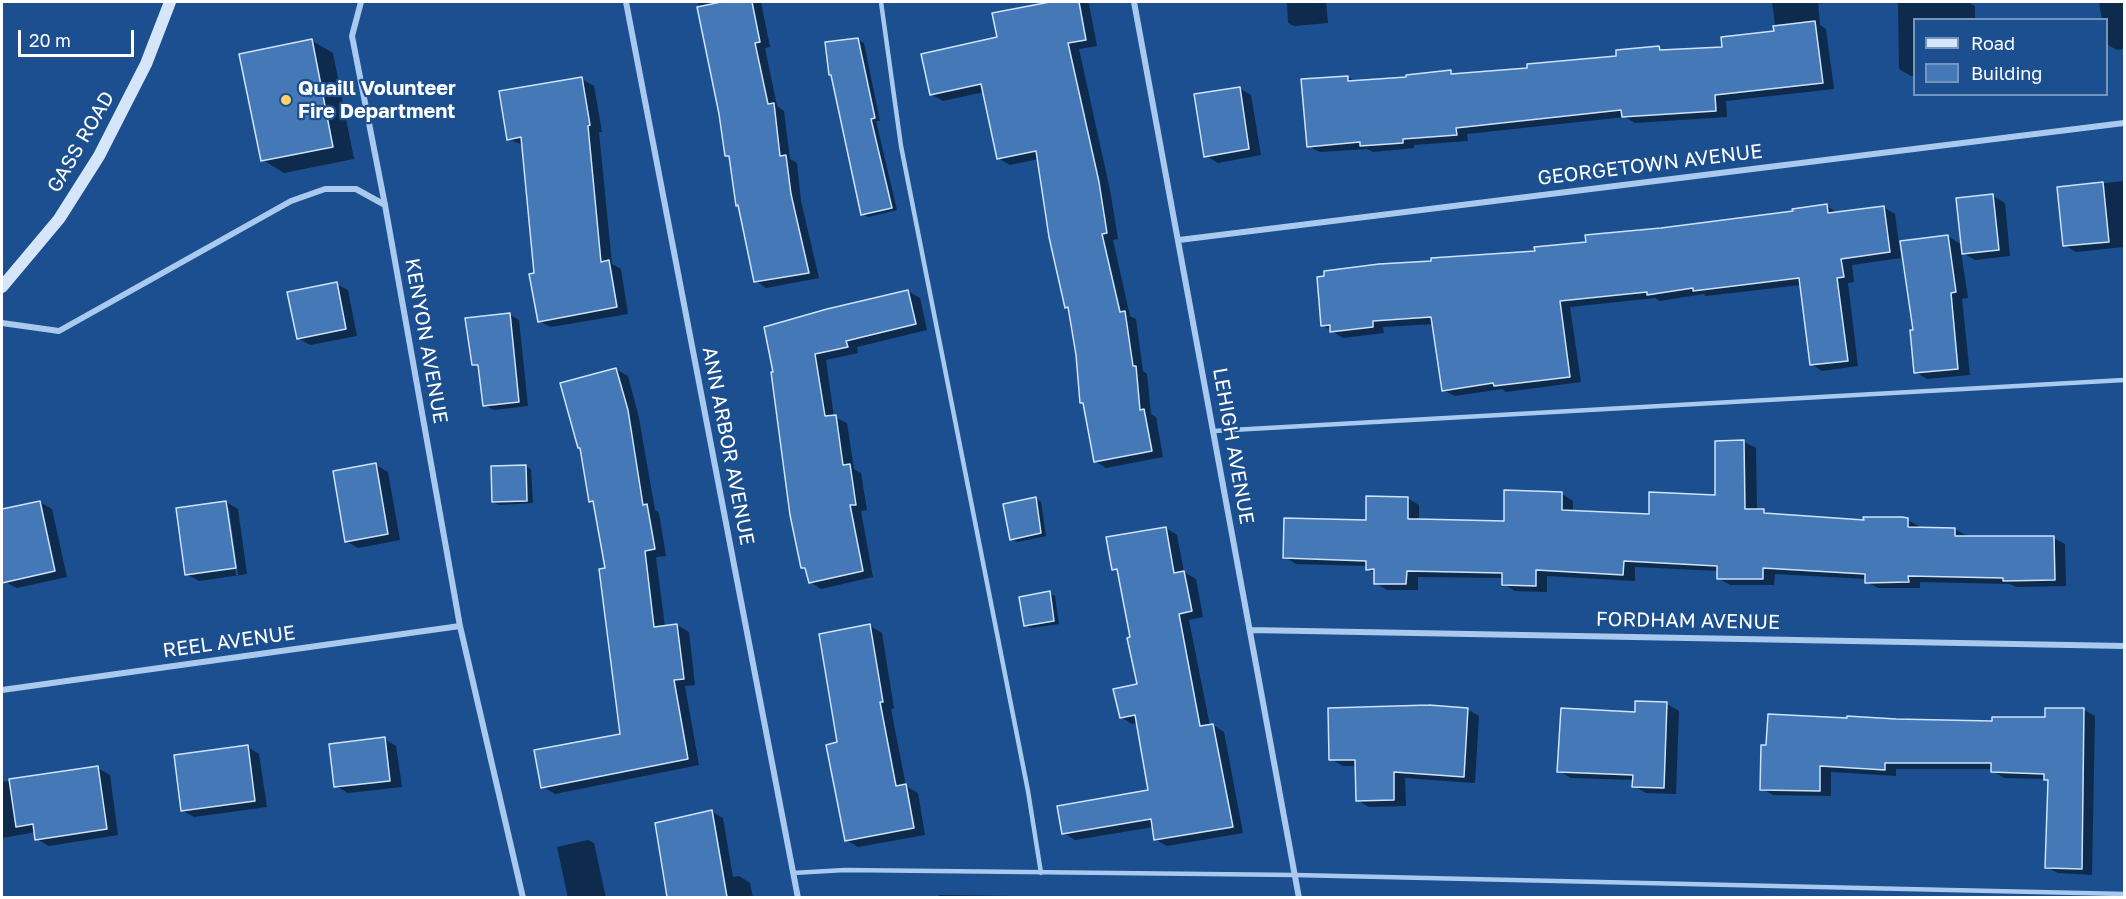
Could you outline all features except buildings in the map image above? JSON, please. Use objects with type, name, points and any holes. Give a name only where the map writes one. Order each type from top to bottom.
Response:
[{"type":"street","name":"GASS ROAD","points":[[2,287],[59,219],[99,156],[146,64],[170,2]]},
{"type":"street","name":"KENYON AVENUE","points":[[361,2],[352,36],[385,205],[460,627],[523,897]]},
{"type":"street","name":"ANN ARBOR AVENUE","points":[[626,2],[798,897]]},
{"type":"street","name":"LEHIGH AVENUE","points":[[1134,2],[1299,897]]},
{"type":"street","name":"GEORGETOWN AVENUE","points":[[1179,240],[2124,123]]},
{"type":"street","points":[[2,323],[59,331],[291,201],[325,189],[356,189],[385,205]]},
{"type":"street","name":"REEL AVENUE","points":[[2,690],[460,627]]},
{"type":"street","name":"FORDHAM AVENUE","points":[[1250,630],[2124,646]]},
{"type":"lane","points":[[881,2],[901,146],[1026,779],[1041,873]]},
{"type":"lane","points":[[1214,431],[2124,380]]},
{"type":"lane","points":[[793,873],[845,870],[1295,875],[2124,894]]},
{"type":"place","name":"Quaill Volunteer Fire Department","points":[[286,100]]}]
